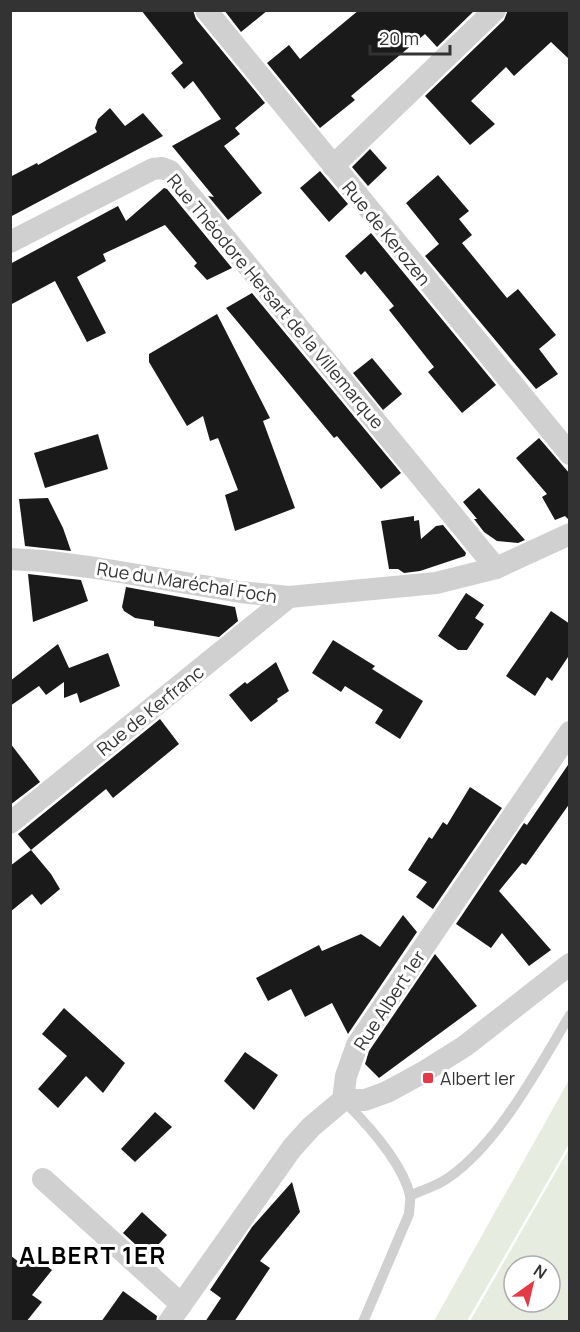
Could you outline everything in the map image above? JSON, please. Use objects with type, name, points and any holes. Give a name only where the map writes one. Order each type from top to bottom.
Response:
[{"type":"street","name":"Rue de Kerozen","points":[[206,10],[570,454]]},
{"type":"street","points":[[333,166],[495,10]]},
{"type":"street","name":"Rue Théodore Hersart de la Villemarque","points":[[10,242],[153,169],[162,168],[170,171],[496,568]]},
{"type":"street","name":"Rue du Maréchal Foch","points":[[10,559],[86,567],[240,592],[289,597],[436,583],[496,568],[570,534]]},
{"type":"street","name":"Rue de Kerfranc","points":[[10,823],[289,597]]},
{"type":"street","name":"Rue Albert 1er","points":[[343,1100],[346,1076],[357,1045],[570,732]]},
{"type":"street","points":[[44,1179],[175,1312],[292,1148],[311,1126],[343,1100],[365,1100],[387,1092],[422,1073],[465,1046],[570,964]]},
{"type":"lane","points":[[410,1196],[447,1179],[476,1155],[525,1091],[570,1015]]},
{"type":"lane","points":[[343,1100],[372,1129],[402,1175],[410,1196],[409,1214],[363,1322]]},
{"type":"shaded area","points":[[569,1080],[569,1144],[506,1254],[502,1254],[502,1260],[467,1321],[434,1321]]},
{"type":"shaded area","points":[[569,1149],[569,1321],[470,1321],[502,1265],[502,1314],[562,1314],[562,1254],[509,1254]]},
{"type":"building","points":[[141,10],[193,10],[196,19],[265,103],[235,128],[240,134],[224,146],[262,193],[228,220],[208,196],[214,197],[172,146],[221,119],[193,81],[184,89],[171,73],[183,63]]},
{"type":"building","points":[[224,10],[268,10],[241,32]]},
{"type":"building","points":[[359,10],[475,10],[437,47],[425,34],[351,96],[355,100],[320,128],[267,63],[289,45],[300,59]]},
{"type":"building","points":[[508,10],[570,10],[570,60],[551,42],[514,76],[506,67],[471,101],[495,124],[470,145],[425,96],[504,20]]},
{"type":"building","points":[[110,108],[125,126],[143,113],[163,136],[10,217],[10,177],[37,163],[38,165],[97,132],[95,128],[98,119]]},
{"type":"building","points":[[370,149],[387,168],[368,186],[352,167]]},
{"type":"building","points":[[320,171],[348,204],[329,222],[300,188]]},
{"type":"building","points":[[438,175],[469,211],[459,219],[472,235],[462,243],[507,298],[518,289],[556,335],[539,349],[558,374],[536,389],[425,256],[439,244],[406,203]]},
{"type":"building","points":[[164,188],[232,268],[207,280],[194,266],[197,263],[165,225],[103,254],[106,261],[77,277],[106,333],[87,342],[55,281],[10,305],[10,264],[118,206],[126,221]]},
{"type":"building","points":[[371,233],[496,385],[462,413],[428,372],[434,367],[389,310],[394,306],[365,271],[361,275],[345,256]]},
{"type":"building","points":[[252,293],[401,473],[381,489],[337,436],[334,438],[226,308]]},
{"type":"building","points":[[217,314],[270,418],[263,421],[295,508],[235,531],[225,495],[238,490],[218,438],[210,441],[203,416],[187,426],[149,362],[149,354]]},
{"type":"building","points":[[372,358],[402,394],[383,410],[353,373]]},
{"type":"building","points":[[98,434],[108,469],[45,488],[34,453]]},
{"type":"building","points":[[539,438],[570,474],[570,521],[565,516],[555,520],[542,497],[547,494],[516,458]]},
{"type":"building","points":[[479,488],[525,540],[518,543],[497,541],[484,532],[463,502]]},
{"type":"building","points":[[48,498],[63,528],[71,551],[25,546],[19,499]]},
{"type":"building","points":[[414,516],[414,521],[419,520],[421,539],[436,526],[443,525],[466,553],[465,556],[420,571],[404,573],[398,569],[389,569],[381,521]]},
{"type":"building","points":[[28,574],[81,580],[88,601],[33,622]]},
{"type":"building","points":[[126,587],[235,607],[238,621],[219,637],[154,626],[154,621],[135,618],[124,611],[122,607]]},
{"type":"building","points":[[466,593],[484,605],[475,618],[484,624],[467,650],[458,650],[438,636]]},
{"type":"building","points":[[551,611],[570,624],[570,654],[552,681],[547,677],[535,696],[506,676]]},
{"type":"building","points":[[333,640],[375,666],[372,669],[423,701],[400,739],[375,723],[383,710],[345,686],[341,692],[312,673]]},
{"type":"building","points":[[58,644],[69,668],[108,653],[120,686],[80,703],[77,693],[64,698],[64,682],[46,695],[39,686],[10,706],[10,681]]},
{"type":"building","points":[[276,662],[289,691],[251,722],[229,695]]},
{"type":"building","points":[[160,719],[179,744],[113,798],[106,789],[31,850],[18,834]]},
{"type":"building","points":[[10,743],[40,782],[10,805]]},
{"type":"building","points":[[570,762],[570,803],[526,865],[522,863],[499,891],[551,950],[529,966],[502,933],[491,948],[456,924],[524,823],[527,825]]},
{"type":"building","points":[[470,787],[502,808],[433,909],[416,897],[427,882],[408,870],[429,837],[432,839],[443,822],[447,825]]},
{"type":"building","points":[[31,850],[60,889],[41,905],[32,894],[10,912],[10,866]]},
{"type":"building","points":[[403,915],[417,932],[348,1034],[332,1003],[305,1017],[291,989],[268,1001],[256,978],[319,945],[322,951],[361,934],[380,947]]},
{"type":"building","points":[[435,954],[477,1006],[379,1078],[365,1064],[369,1051]]},
{"type":"building","points":[[64,1008],[125,1063],[103,1093],[86,1076],[58,1108],[38,1089],[67,1056],[42,1034]]},
{"type":"building","points":[[245,1052],[278,1075],[254,1110],[224,1081]]},
{"type":"building","points":[[155,1112],[172,1127],[135,1162],[121,1149]]},
{"type":"building","points":[[292,1182],[300,1212],[260,1261],[270,1268],[234,1322],[205,1322],[221,1298],[210,1290],[252,1227]]},
{"type":"building","points":[[142,1212],[167,1235],[148,1256],[123,1233]]},
{"type":"building","points":[[10,1255],[25,1267],[34,1256],[52,1270],[32,1295],[42,1302],[26,1322],[10,1322]]},
{"type":"building","points":[[123,1291],[157,1316],[156,1322],[101,1322]]},
{"type":"place","name":"Albert Ier","points":[[428,1078]]},
{"type":"district","name":"ALBERT 1ER","points":[[93,1254]]}]
